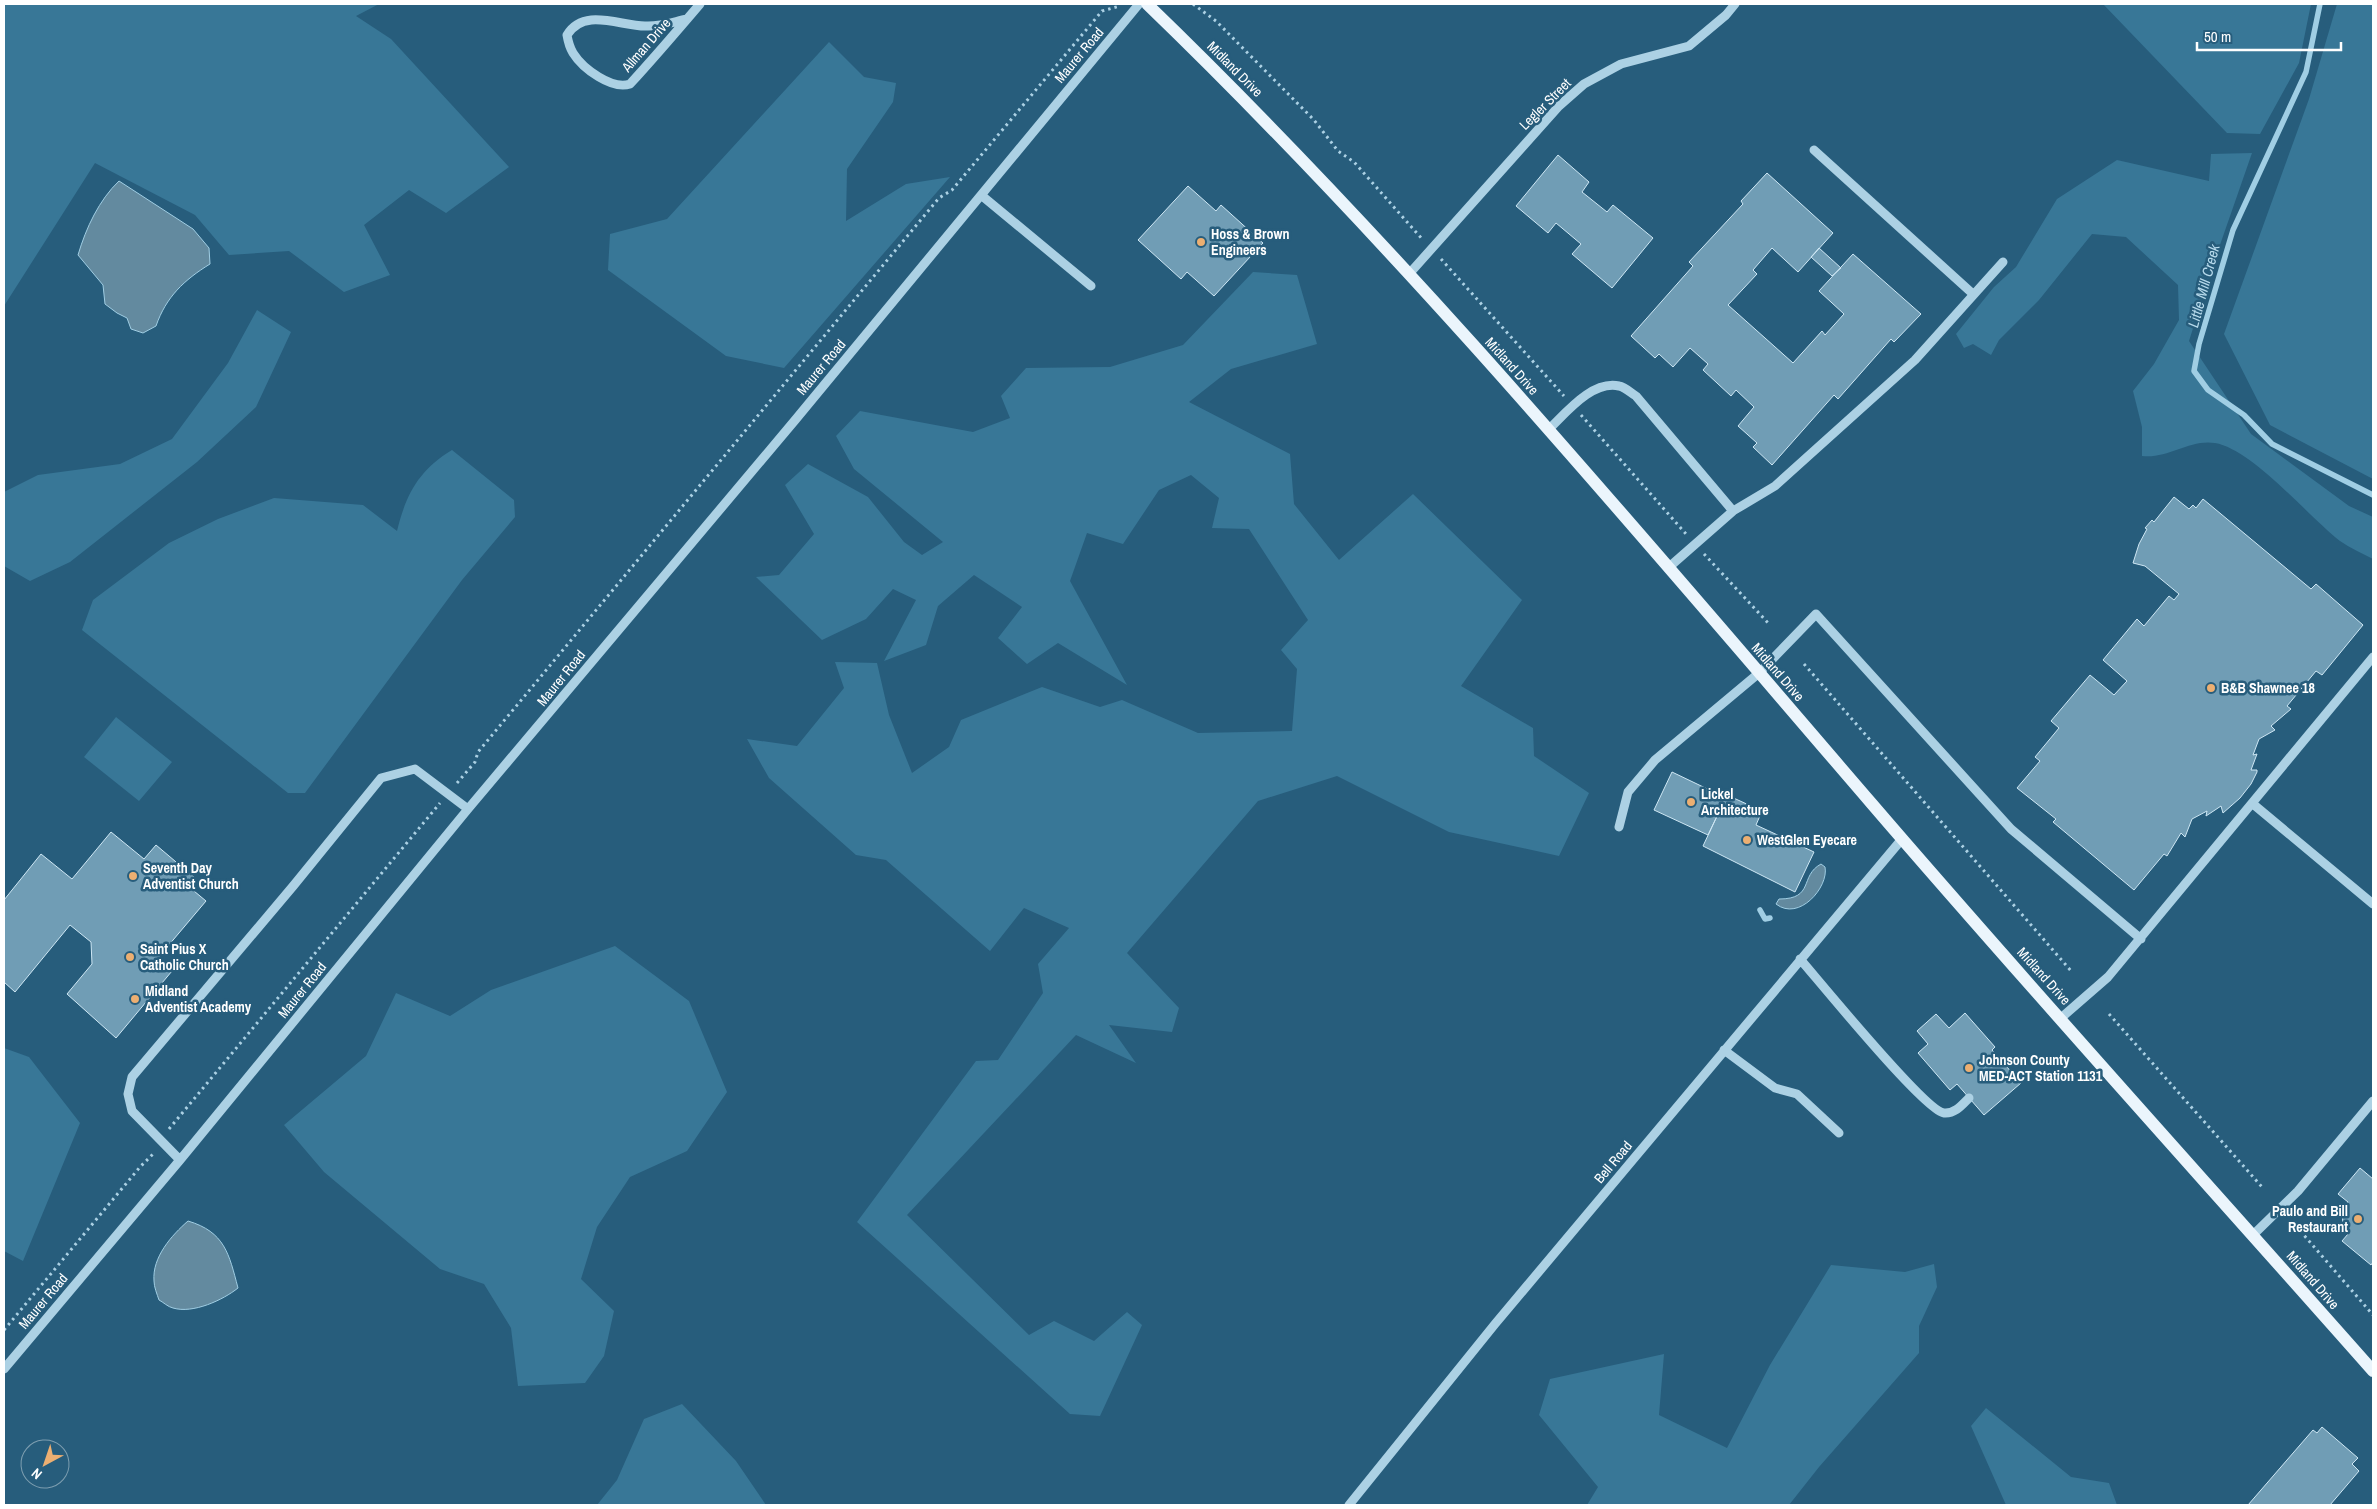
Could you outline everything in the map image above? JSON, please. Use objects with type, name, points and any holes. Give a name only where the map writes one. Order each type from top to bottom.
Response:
[{"type":"main road","name":"Midland Drive","points":[[1147,4],[1252,106],[1409,274],[1548,430],[1902,839],[2373,1371]]},
{"type":"street","name":"Allman Drive","points":[[687,19],[662,25],[645,26],[592,19],[571,27],[566,35],[574,55],[584,65],[608,82],[623,87],[630,84],[687,19],[700,4]]},
{"type":"street","name":"Maurer Road","points":[[4,1369],[180,1160],[468,809],[1139,4]]},
{"type":"street","name":"Legler Street","points":[[1409,274],[1559,106],[1584,84],[1621,64],[1689,46],[1726,15],[1735,4]]},
{"type":"street","points":[[1814,150],[1973,294]]},
{"type":"street","points":[[981,195],[1091,286]]},
{"type":"street","points":[[1668,568],[1733,511],[1775,486],[1915,360],[2002,262]]},
{"type":"street","points":[[1548,430],[1586,396],[1604,386],[1620,386],[1636,396],[1733,511]]},
{"type":"street","points":[[1619,827],[1628,792],[1641,774],[1655,760],[1759,673],[1816,614],[2011,828],[2141,939]]},
{"type":"street","points":[[2061,1018],[2108,977],[2141,939],[2373,657]]},
{"type":"street","points":[[180,1160],[132,1111],[128,1094],[132,1077],[294,885],[381,778],[415,769],[468,809]]},
{"type":"street","points":[[2253,804],[2373,904]]},
{"type":"street","name":"Bell Road","points":[[1348,1505],[1495,1324],[1902,839]]},
{"type":"street","points":[[1800,959],[1912,1090],[1936,1110],[1943,1113],[1954,1112],[1970,1098]]},
{"type":"street","points":[[1724,1050],[1775,1088],[1797,1094],[1839,1133]]},
{"type":"street","points":[[2253,1235],[2298,1191],[2373,1101]]},
{"type":"path","points":[[4,1330],[140,1167],[152,1156],[160,1140],[475,762],[478,752],[940,198],[952,190],[1102,11],[1127,4]]},
{"type":"path","points":[[1193,4],[1216,21],[1314,120],[1338,151],[1354,162],[1695,544],[1770,625]]},
{"type":"path","points":[[1804,664],[2072,972]]},
{"type":"path","points":[[2109,1014],[2262,1188]]},
{"type":"path","points":[[2296,1226],[2373,1314]]},
{"type":"shaded area","points":[[4,4],[379,4],[356,16],[391,39],[509,167],[446,213],[409,190],[364,225],[390,275],[344,292],[289,251],[229,255],[195,215],[95,163],[4,306]]},
{"type":"shaded area","points":[[2103,4],[2311,4],[2299,63],[2260,134],[2227,133]]},
{"type":"shaded area","points":[[2337,4],[2373,4],[2373,479],[2270,425],[2224,334],[2309,99]]},
{"type":"shaded area","points":[[829,42],[864,77],[896,83],[893,102],[847,169],[846,221],[906,184],[950,177],[784,368],[726,356],[608,270],[610,234],[667,219]]},
{"type":"shaded area","points":[[2252,153],[2189,341],[2251,434],[2349,506],[2373,517],[2373,559],[2340,541],[2263,470],[2230,448],[2215,443],[2205,443],[2187,446],[2161,455],[2142,456],[2142,427],[2133,391],[2154,364],[2179,320],[2178,285],[2126,237],[2092,234],[2039,300],[1999,340],[1991,355],[1973,344],[1964,348],[1956,334],[1994,287],[2016,267],[2057,199],[2117,160],[2209,181],[2211,154]]},
{"type":"shaded area","points":[[119,181],[193,229],[209,248],[210,264],[192,276],[177,290],[165,306],[156,326],[143,333],[131,329],[127,318],[105,304],[103,285],[78,255],[94,215],[105,197]]},
{"type":"shaded area","points":[[1253,272],[1297,275],[1317,344],[1231,369],[1189,402],[1290,454],[1294,504],[1339,560],[1413,494],[1522,600],[1461,686],[1533,728],[1534,756],[1589,793],[1559,856],[1449,832],[1337,776],[1258,801],[1127,953],[1179,1008],[1172,1032],[1109,1025],[1136,1063],[1076,1035],[907,1215],[1029,1335],[1054,1321],[1094,1341],[1127,1312],[1142,1325],[1100,1416],[1070,1414],[857,1222],[976,1061],[998,1060],[1043,993],[1038,964],[1069,928],[1024,908],[990,951],[886,860],[856,855],[769,778],[747,739],[797,746],[844,688],[835,662],[877,663],[889,715],[912,773],[949,747],[961,720],[1042,687],[1100,707],[1122,700],[1198,733],[1292,731],[1297,669],[1281,650],[1308,620],[1249,529],[1212,528],[1219,498],[1191,475],[1159,490],[1123,544],[1087,533],[1070,581],[1127,685],[1058,643],[1027,664],[998,638],[1022,607],[974,575],[938,606],[926,645],[884,661],[916,600],[893,589],[866,619],[822,640],[756,577],[779,575],[814,534],[785,485],[808,464],[868,497],[904,542],[922,555],[943,542],[854,469],[836,436],[860,411],[973,432],[1010,418],[1001,396],[1026,368],[1110,367],[1183,345]]},
{"type":"shaded area","points":[[257,310],[291,332],[256,407],[197,462],[70,562],[30,581],[4,566],[4,492],[38,475],[120,464],[172,439],[228,363]]},
{"type":"shaded area","points":[[452,450],[514,500],[515,517],[462,580],[305,793],[288,793],[82,630],[93,600],[169,543],[218,519],[274,498],[363,505],[397,531],[410,494],[422,475]]},
{"type":"shaded area","points":[[116,717],[172,762],[139,801],[84,757]]},
{"type":"shaded area","points":[[1821,864],[1825,867],[1825,875],[1822,884],[1811,900],[1794,909],[1776,904],[1779,899],[1798,895],[1814,869]]},
{"type":"shaded area","points":[[615,946],[689,1001],[727,1092],[687,1151],[630,1177],[597,1227],[581,1279],[614,1311],[604,1356],[585,1383],[518,1386],[511,1328],[484,1284],[440,1269],[324,1172],[284,1125],[366,1056],[396,993],[450,1016],[491,990]]},
{"type":"shaded area","points":[[4,1048],[29,1057],[80,1123],[23,1261],[4,1251]]},
{"type":"shaded area","points":[[188,1221],[210,1231],[224,1246],[232,1265],[238,1288],[207,1305],[181,1309],[171,1307],[159,1300],[154,1286],[154,1272],[164,1247]]},
{"type":"shaded area","points":[[1934,1264],[1937,1287],[1919,1326],[1919,1353],[1819,1467],[1789,1505],[1587,1505],[1598,1487],[1539,1415],[1550,1379],[1664,1354],[1659,1415],[1727,1448],[1770,1365],[1831,1265],[1905,1272]]},
{"type":"shaded area","points":[[682,1404],[736,1461],[766,1505],[597,1505],[617,1480],[644,1419]]},
{"type":"shaded area","points":[[1986,1408],[2071,1477],[2109,1483],[2117,1505],[2006,1505],[1971,1426]]},
{"type":"building","points":[[1558,155],[1589,182],[1582,192],[1607,212],[1613,205],[1653,238],[1612,288],[1572,254],[1581,244],[1556,223],[1548,233],[1516,206]]},
{"type":"building","points":[[1767,173],[1833,233],[1798,272],[1772,248],[1753,270],[1757,274],[1728,305],[1793,363],[1822,331],[1825,335],[1844,314],[1819,291],[1853,254],[1921,314],[1894,342],[1891,339],[1838,399],[1834,395],[1772,465],[1753,447],[1757,443],[1738,426],[1754,407],[1736,390],[1731,396],[1703,370],[1708,364],[1690,348],[1673,367],[1659,354],[1655,358],[1631,336],[1693,266],[1689,262],[1743,204],[1741,201]]},
{"type":"building","name":"Hoss & Brown Engineers","points":[[1188,186],[1216,211],[1221,205],[1263,243],[1214,296],[1187,272],[1181,279],[1138,240]]},
{"type":"building","points":[[1819,248],[1841,268],[1832,276],[1811,257]]},
{"type":"building","name":"B&B Shawnee 18","points":[[2174,497],[2189,509],[2193,505],[2196,508],[2203,499],[2311,589],[2316,584],[2363,625],[2322,675],[2316,671],[2287,706],[2291,709],[2271,726],[2275,730],[2259,739],[2253,755],[2257,754],[2251,770],[2257,770],[2257,772],[2251,784],[2240,798],[2223,813],[2221,806],[2206,816],[2207,811],[2192,819],[2185,837],[2181,833],[2167,856],[2164,854],[2134,890],[2053,822],[2056,819],[2017,788],[2040,761],[2035,757],[2059,728],[2051,721],[2090,675],[2114,695],[2127,681],[2103,660],[2137,619],[2144,626],[2169,596],[2174,600],[2179,594],[2145,566],[2133,563],[2139,544],[2147,529],[2145,528],[2152,520],[2154,522]]},
{"type":"building","name":"Lickel Architecture","points":[[1672,772],[1720,795],[1721,792],[1727,795],[1708,835],[1654,810]]},
{"type":"building","name":"WestGlen Eyecare","points":[[1727,795],[1762,811],[1756,825],[1814,852],[1795,892],[1703,846]]},
{"type":"building","points":[[111,832],[144,859],[156,845],[195,878],[188,886],[206,901],[157,959],[172,971],[116,1038],[67,994],[92,964],[91,942],[70,925],[15,992],[4,982],[4,900],[41,854],[72,879]]},
{"type":"building","name":"Johnson County MED-ACT Station 1131","points":[[1965,1013],[1995,1047],[1992,1050],[2021,1083],[1984,1115],[1957,1084],[1950,1090],[1918,1053],[1928,1044],[1917,1031],[1936,1014],[1949,1028]]},
{"type":"building","name":"Paulo and Bill Restaurant","points":[[2360,1168],[2373,1179],[2373,1262],[2371,1265],[2342,1241],[2348,1234],[2343,1223],[2342,1214],[2348,1202],[2338,1194]]},
{"type":"building","points":[[2322,1427],[2358,1458],[2352,1464],[2359,1471],[2330,1505],[2248,1505],[2313,1430],[2317,1433]]},
{"type":"waterway","name":"Little Mill Creek","points":[[2320,4],[2306,72],[2233,230],[2199,344],[2194,371],[2208,390],[2244,415],[2272,444],[2373,495]]},
{"type":"waterway","points":[[1760,910],[1765,919],[1770,918]]},
{"type":"place","name":"Hoss & Brown Engineers","points":[[1201,242]]},
{"type":"place","name":"B&B Shawnee 18","points":[[2211,688]]},
{"type":"place","name":"Lickel Architecture","points":[[1691,802]]},
{"type":"place","name":"WestGlen Eyecare","points":[[1747,840]]},
{"type":"place","name":"Seventh Day Adventist Church","points":[[133,876]]},
{"type":"place","name":"Saint Pius X Catholic Church","points":[[130,957]]},
{"type":"place","name":"Midland Adventist Academy","points":[[135,999]]},
{"type":"place","name":"Johnson County MED-ACT Station 1131","points":[[1969,1068]]},
{"type":"place","name":"Paulo and Bill Restaurant","points":[[2358,1219]]}]
